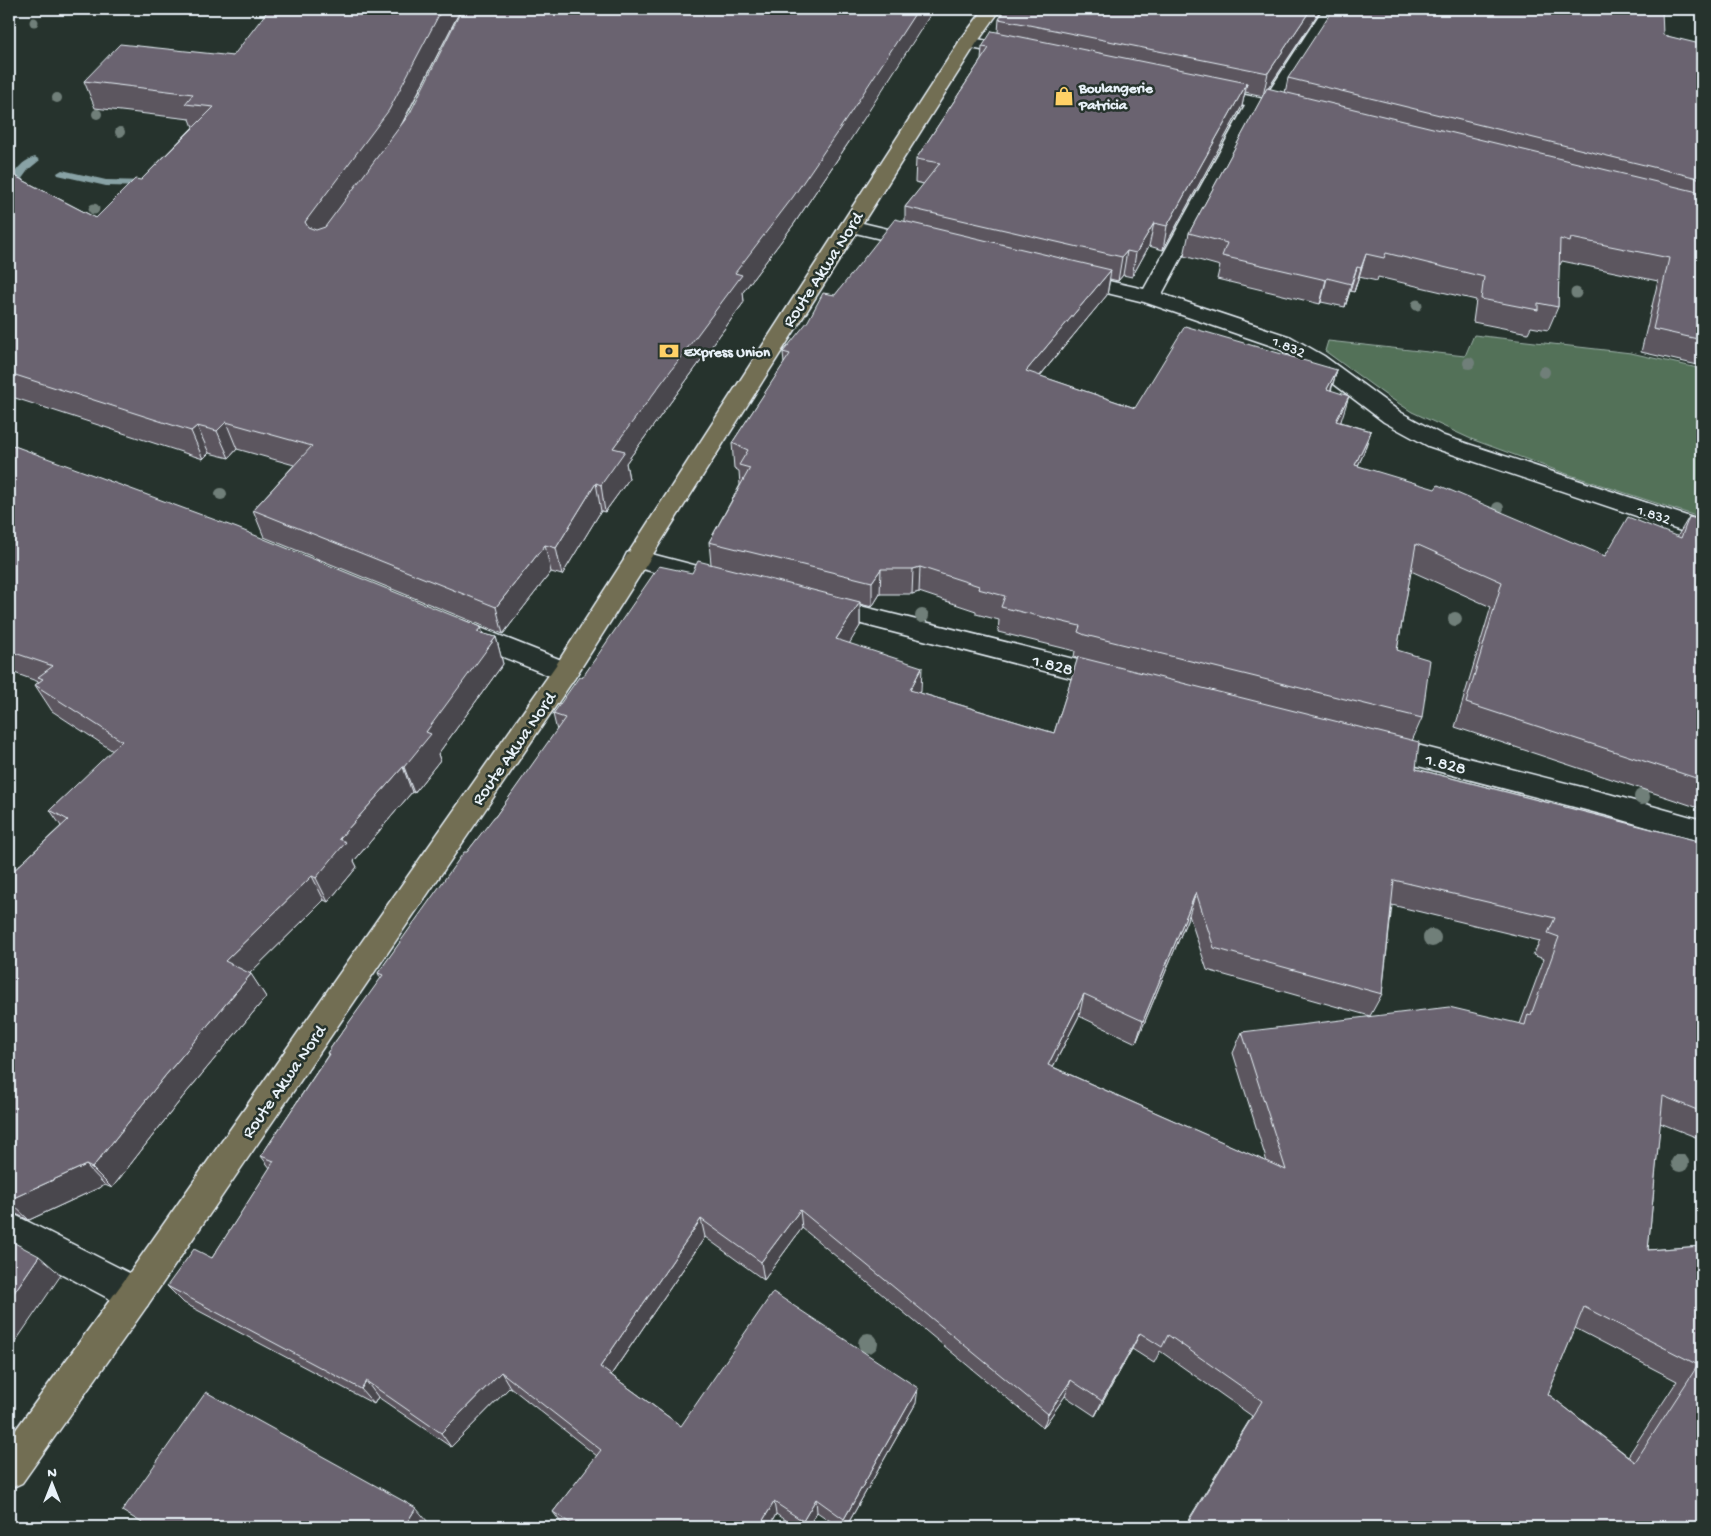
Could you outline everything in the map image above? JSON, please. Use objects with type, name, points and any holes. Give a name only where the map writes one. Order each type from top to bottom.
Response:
[{"type":"main road","name":"Route Akwa Nord","points":[[9,1470],[135,1294],[565,672],[968,42],[993,9]]},
{"type":"street","points":[[1150,297],[1262,103],[1331,9]]},
{"type":"street","points":[[968,42],[1035,56]]},
{"type":"street","points":[[1188,88],[1318,117]]},
{"type":"street","points":[[850,226],[937,246]]},
{"type":"street","name":"1.832","points":[[1053,274],[1150,297],[1302,350],[1321,362],[1372,404],[1408,428],[1453,448],[1702,530]]},
{"type":"street","points":[[636,559],[752,588]]},
{"type":"street","name":"1.828","points":[[800,600],[1137,685]]},
{"type":"street","points":[[446,623],[565,672]]},
{"type":"street","name":"1.828","points":[[1358,741],[1608,804],[1702,832]]},
{"type":"street","points":[[9,1228],[135,1294]]},
{"type":"green space","points":[[1474,335],[1631,353],[1702,369],[1702,518],[1561,472],[1471,439],[1412,412],[1325,351],[1328,341],[1465,356]]},
{"type":"building","points":[[269,9],[442,9],[389,110],[305,222],[308,227],[316,230],[325,227],[410,113],[462,9],[918,9],[793,197],[735,273],[742,275],[613,448],[625,451],[601,485],[596,483],[556,548],[545,545],[496,607],[253,510],[312,446],[226,422],[217,431],[197,426],[191,431],[9,373],[9,173],[96,218],[135,179],[141,180],[214,107],[185,104],[193,94],[84,81],[120,44],[233,56]]},
{"type":"building","points":[[1005,9],[1311,9],[1268,73],[999,19]]},
{"type":"building","points":[[1333,9],[1662,9],[1663,35],[1702,46],[1702,179],[1288,78]]},
{"type":"building","points":[[992,31],[1247,83],[1167,226],[1154,223],[1136,253],[1127,251],[1122,257],[905,207],[940,163],[916,159],[989,48],[982,47]]},
{"type":"building","points":[[1267,88],[1702,193],[1702,340],[1653,329],[1669,258],[1571,238],[1570,242],[1560,239],[1558,307],[1538,303],[1538,310],[1481,299],[1484,277],[1386,253],[1384,258],[1366,254],[1361,268],[1357,267],[1351,284],[1222,256],[1227,243],[1189,233]]},
{"type":"building","points":[[895,219],[1111,270],[1026,371],[1135,408],[1185,326],[1337,370],[1327,389],[1349,396],[1336,421],[1371,431],[1355,465],[1435,489],[1438,485],[1605,556],[1628,517],[1681,538],[1689,517],[1702,520],[1702,780],[1466,703],[1502,582],[1416,544],[1397,650],[1430,660],[1422,718],[1085,635],[1078,632],[1080,626],[1001,607],[1005,596],[978,589],[979,586],[920,567],[913,569],[881,569],[872,582],[709,542],[750,468],[739,465],[748,450],[732,443],[790,354],[783,352],[808,321],[823,293],[835,295]]},
{"type":"building","points":[[9,444],[237,528],[481,627],[477,632],[496,637],[426,732],[431,734],[339,839],[346,842],[316,878],[312,876],[225,961],[251,974],[165,1076],[92,1168],[86,1165],[9,1200],[9,875],[68,820],[50,810],[122,741],[35,685],[43,679],[38,677],[53,666],[9,651]]},
{"type":"building","points":[[698,561],[860,602],[836,639],[922,667],[910,690],[1054,733],[1078,657],[1419,742],[1416,769],[1702,842],[1702,1112],[1663,1096],[1648,1250],[1702,1246],[1702,1527],[1185,1527],[1262,1401],[1168,1335],[1162,1347],[1140,1333],[1102,1401],[1071,1380],[1048,1414],[800,1210],[761,1262],[701,1219],[600,1367],[681,1426],[773,1292],[918,1388],[844,1519],[816,1499],[803,1521],[774,1502],[759,1527],[576,1527],[553,1512],[601,1450],[501,1372],[441,1433],[366,1381],[361,1389],[167,1286],[194,1249],[212,1258],[274,1161],[261,1156],[329,1054],[327,1053],[383,975],[378,973],[464,852],[467,852],[495,817],[565,718],[553,714],[579,677],[582,678],[659,566],[692,573]],"holes":[[[1394,880],[1555,918],[1548,933],[1559,937],[1531,1015],[1528,1014],[1525,1025],[1449,1007],[1242,1032],[1286,1170],[1048,1065],[1084,994],[1143,1021],[1196,892],[1214,948],[1382,994]],[[1584,1307],[1698,1365],[1635,1462],[1548,1394]]]},
{"type":"building","points":[[9,1240],[39,1256],[9,1300]]},
{"type":"building","points":[[206,1392],[416,1508],[404,1527],[149,1527],[122,1511]]},
{"type":"waterway","points":[[9,189],[25,167],[35,160]]},
{"type":"waterway","points":[[62,173],[106,183],[149,184]]},
{"type":"place","name":"Boulangerie Patricia","points":[[1064,96]]},
{"type":"place","name":"Express Union","points":[[669,351]]}]
